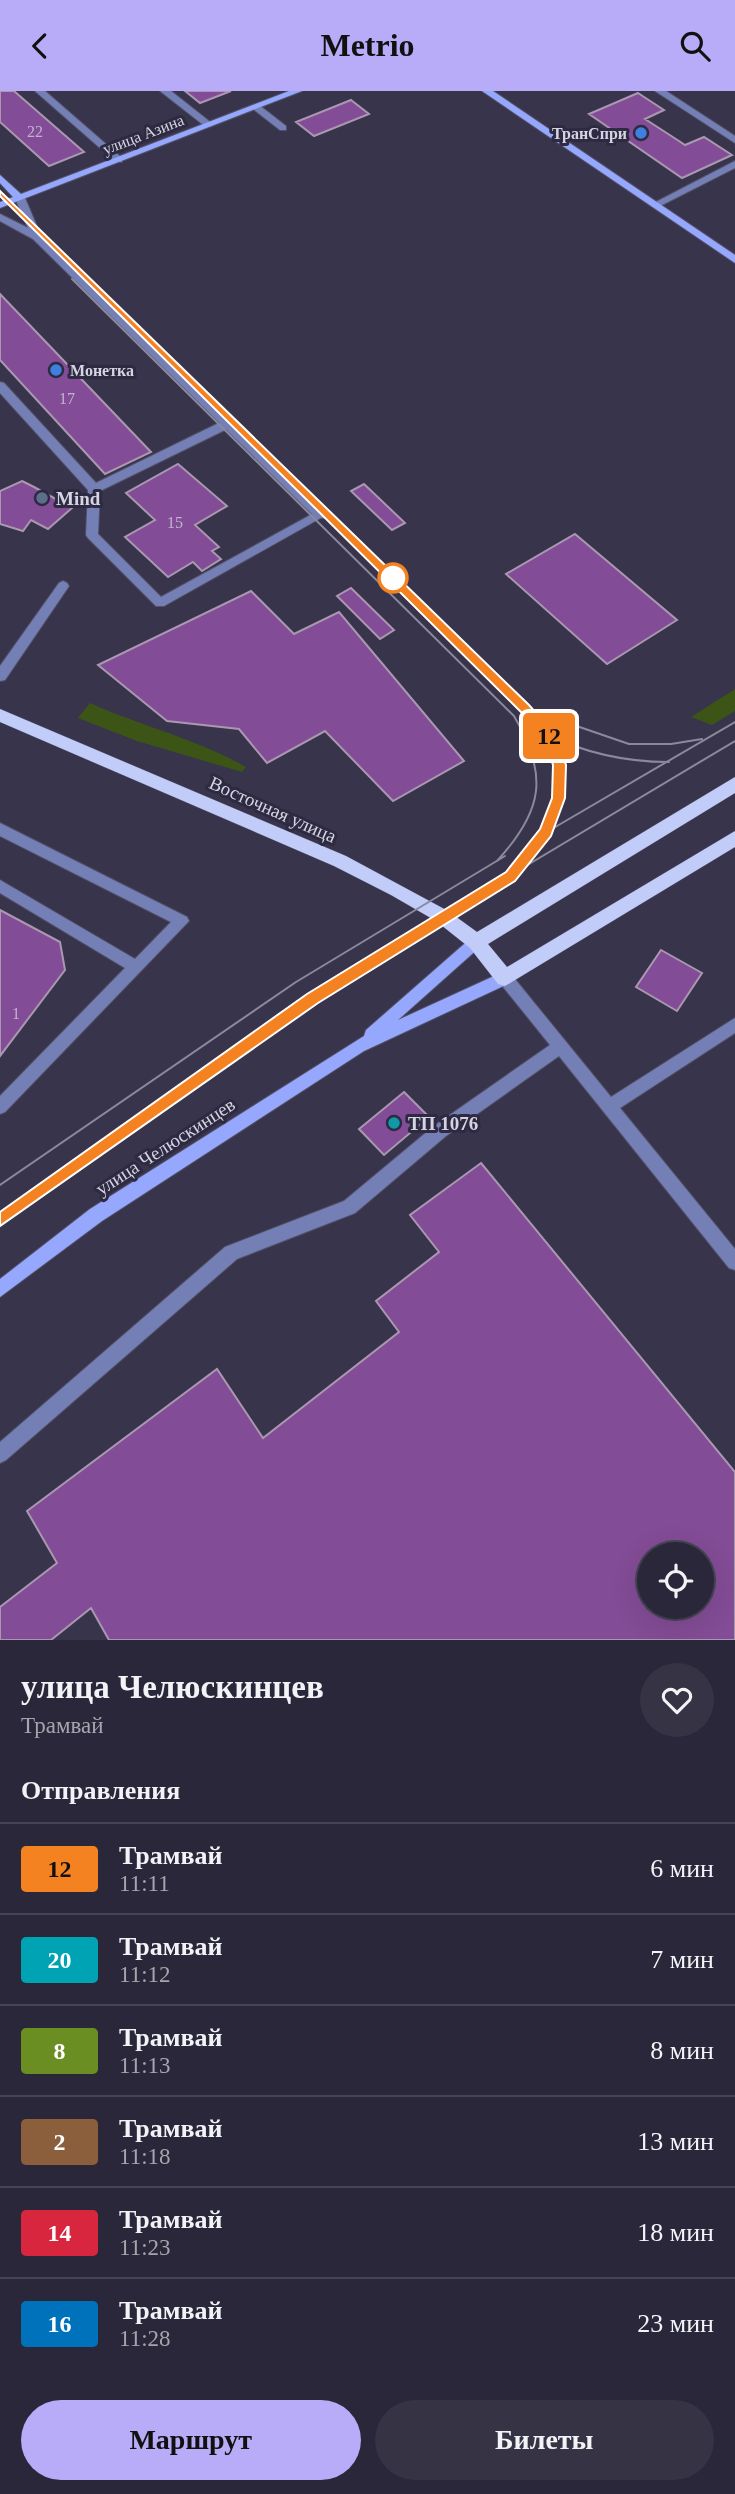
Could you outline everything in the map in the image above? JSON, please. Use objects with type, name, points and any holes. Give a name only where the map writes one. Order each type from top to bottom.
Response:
[{"type":"main road","name":"улица Азина","points":[[0,205],[297,91]]},
{"type":"main road","points":[[486,91],[735,260]]},
{"type":"main road","points":[[0,178],[20,198]]},
{"type":"main road","name":"Восточная улица","points":[[0,715],[340,861],[424,905],[476,942],[505,978]]},
{"type":"main road","name":"улица Челюскинцев","points":[[359,1046],[476,942],[735,784]]},
{"type":"main road","name":"улица Челюскинцев","points":[[0,1289],[96,1215],[359,1046],[505,978],[735,838]]},
{"type":"street","points":[[40,91],[119,160]]},
{"type":"street","points":[[165,91],[209,125]]},
{"type":"street","points":[[660,91],[735,140]]},
{"type":"street","points":[[256,107],[283,128]]},
{"type":"street","points":[[657,205],[735,165]]},
{"type":"street","points":[[20,198],[37,237]]},
{"type":"street","points":[[0,217],[37,237],[320,515],[160,603],[92,535],[94,489],[0,386]]},
{"type":"street","points":[[94,489],[227,424]]},
{"type":"street","points":[[0,676],[63,586]]},
{"type":"street","points":[[0,829],[182,921],[0,1107]]},
{"type":"street","points":[[0,886],[136,967]]},
{"type":"street","points":[[505,978],[735,1262]]},
{"type":"street","points":[[609,1107],[735,1025]]},
{"type":"street","points":[[0,1454],[232,1253],[349,1207],[440,1131],[561,1047]]},
{"type":"green space","points":[[735,689],[735,711],[712,725],[691,717]]},
{"type":"green space","points":[[90,703],[208,748],[246,767],[242,772],[137,741],[78,718]]},
{"type":"building","points":[[0,91],[14,91],[84,152],[49,166],[0,122]]},
{"type":"building","points":[[185,91],[231,91],[200,103]]},
{"type":"building","points":[[638,93],[664,110],[645,119],[685,145],[704,137],[732,155],[682,178],[589,114]]},
{"type":"building","points":[[351,100],[369,114],[314,136],[296,122]]},
{"type":"building","points":[[0,294],[151,452],[105,474],[0,360]]},
{"type":"building","points":[[178,464],[227,506],[195,525],[219,547],[212,551],[221,559],[202,571],[193,562],[168,577],[125,537],[155,520],[126,493]]},
{"type":"building","points":[[22,481],[72,508],[48,529],[31,520],[23,531],[0,524],[0,491]]},
{"type":"building","points":[[364,484],[405,523],[392,530],[351,491]]},
{"type":"building","points":[[575,534],[677,620],[607,664],[506,574]]},
{"type":"building","points":[[351,588],[394,630],[380,639],[337,596]]},
{"type":"building","points":[[251,591],[294,634],[339,612],[464,761],[393,801],[325,731],[267,763],[239,729],[167,721],[98,665]]},
{"type":"building","points":[[0,910],[60,942],[65,970],[0,1056]]},
{"type":"building","points":[[661,950],[702,973],[677,1011],[636,987]]},
{"type":"building","name":"ТП 1076","points":[[404,1092],[429,1117],[384,1155],[359,1129]]},
{"type":"building","points":[[481,1163],[735,1472],[735,1640],[109,1640],[91,1608],[51,1640],[0,1640],[0,1607],[57,1563],[27,1511],[217,1369],[263,1438],[399,1332],[376,1301],[439,1252],[410,1215]]},
{"type":"tram line","points":[[0,194],[547,734]]},
{"type":"tram line","name":"12","points":[[0,194],[368,553],[550,736],[559,765],[559,798],[546,832],[510,876],[313,999],[0,1218]]},
{"type":"tram line","points":[[72,279],[514,716],[533,757],[536,792],[524,826],[497,861]]},
{"type":"tram line","points":[[530,710],[629,744],[671,744],[702,739]]},
{"type":"tram line","points":[[667,762],[735,722]]},
{"type":"tram line","points":[[511,875],[545,826],[558,788],[559,769],[555,749],[547,734]]},
{"type":"tram line","points":[[547,734],[605,755],[667,762]]},
{"type":"tram line","points":[[511,875],[735,741]]},
{"type":"tram line","points":[[545,833],[667,762]]},
{"type":"tram line","points":[[497,861],[505,856]]},
{"type":"tram line","points":[[0,1185],[296,982],[497,861]]},
{"type":"tram line","points":[[0,1218],[313,999],[511,875]]},
{"type":"place","name":"ТранСпри","points":[[641,133]]},
{"type":"place","name":"Монетка","points":[[56,370]]},
{"type":"place","name":"Mind","points":[[42,498]]},
{"type":"place","name":"ТП 1076","points":[[394,1123]]}]
